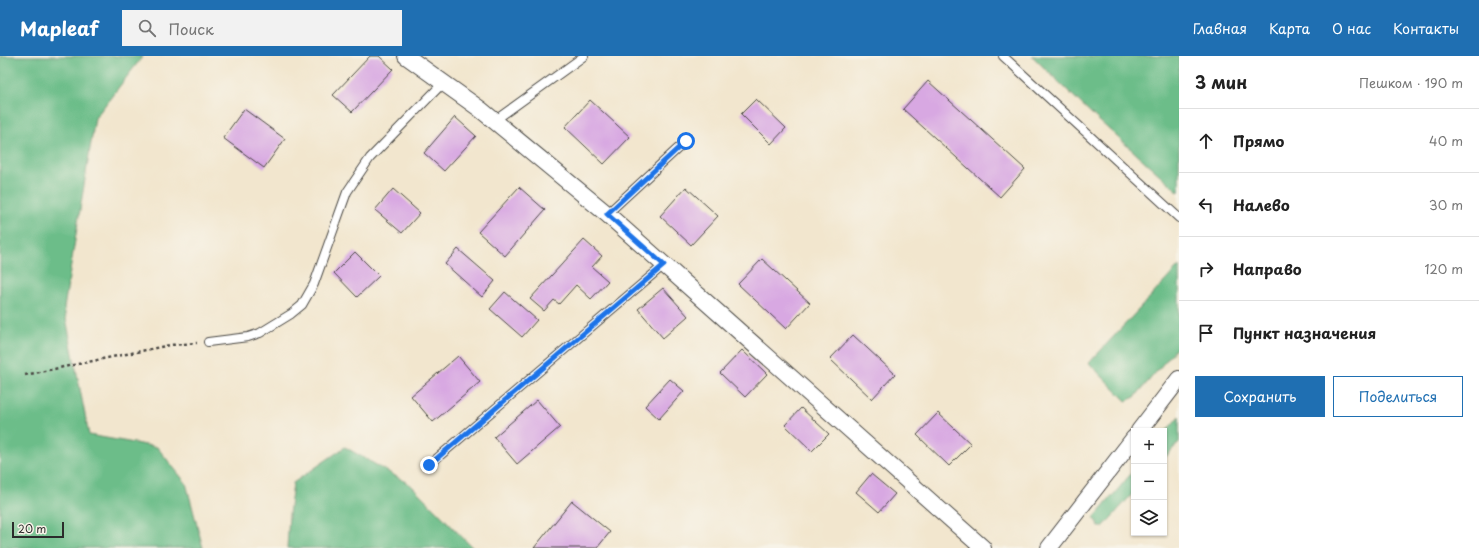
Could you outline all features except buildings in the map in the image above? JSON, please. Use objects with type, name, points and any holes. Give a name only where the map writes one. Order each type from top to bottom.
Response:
[{"type":"street","points":[[406,56],[494,121],[607,214],[983,548]]},
{"type":"street","points":[[1141,428],[1179,379]]},
{"type":"street","points":[[1049,548],[1131,442]]},
{"type":"lane","points":[[494,121],[584,56]]},
{"type":"lane","points":[[1003,56],[1179,218]]},
{"type":"lane","points":[[208,342],[248,337],[260,333],[291,314],[302,305],[314,284],[347,192],[370,158],[443,83]]},
{"type":"lane","points":[[607,214],[686,141]]},
{"type":"lane","points":[[429,465],[664,265]]},
{"type":"path","points":[[25,375],[170,345],[208,342]]},
{"type":"green space","points":[[0,56],[143,56],[95,118],[64,308],[89,435],[157,447],[186,483],[203,548],[0,548]]},
{"type":"green space","points":[[1032,56],[1179,56],[1179,192],[1096,118]]},
{"type":"green space","points":[[1179,266],[1179,345],[1135,397],[1126,401],[1089,363]]},
{"type":"green space","points":[[1179,416],[1179,442],[1167,456],[1167,430]]},
{"type":"green space","points":[[345,447],[411,485],[473,548],[287,548],[293,483]]},
{"type":"green space","points":[[1131,474],[1131,495],[1103,527],[1099,527],[1094,518]]},
{"type":"route","points":[[429,465],[664,265],[607,214],[686,141]]}]
